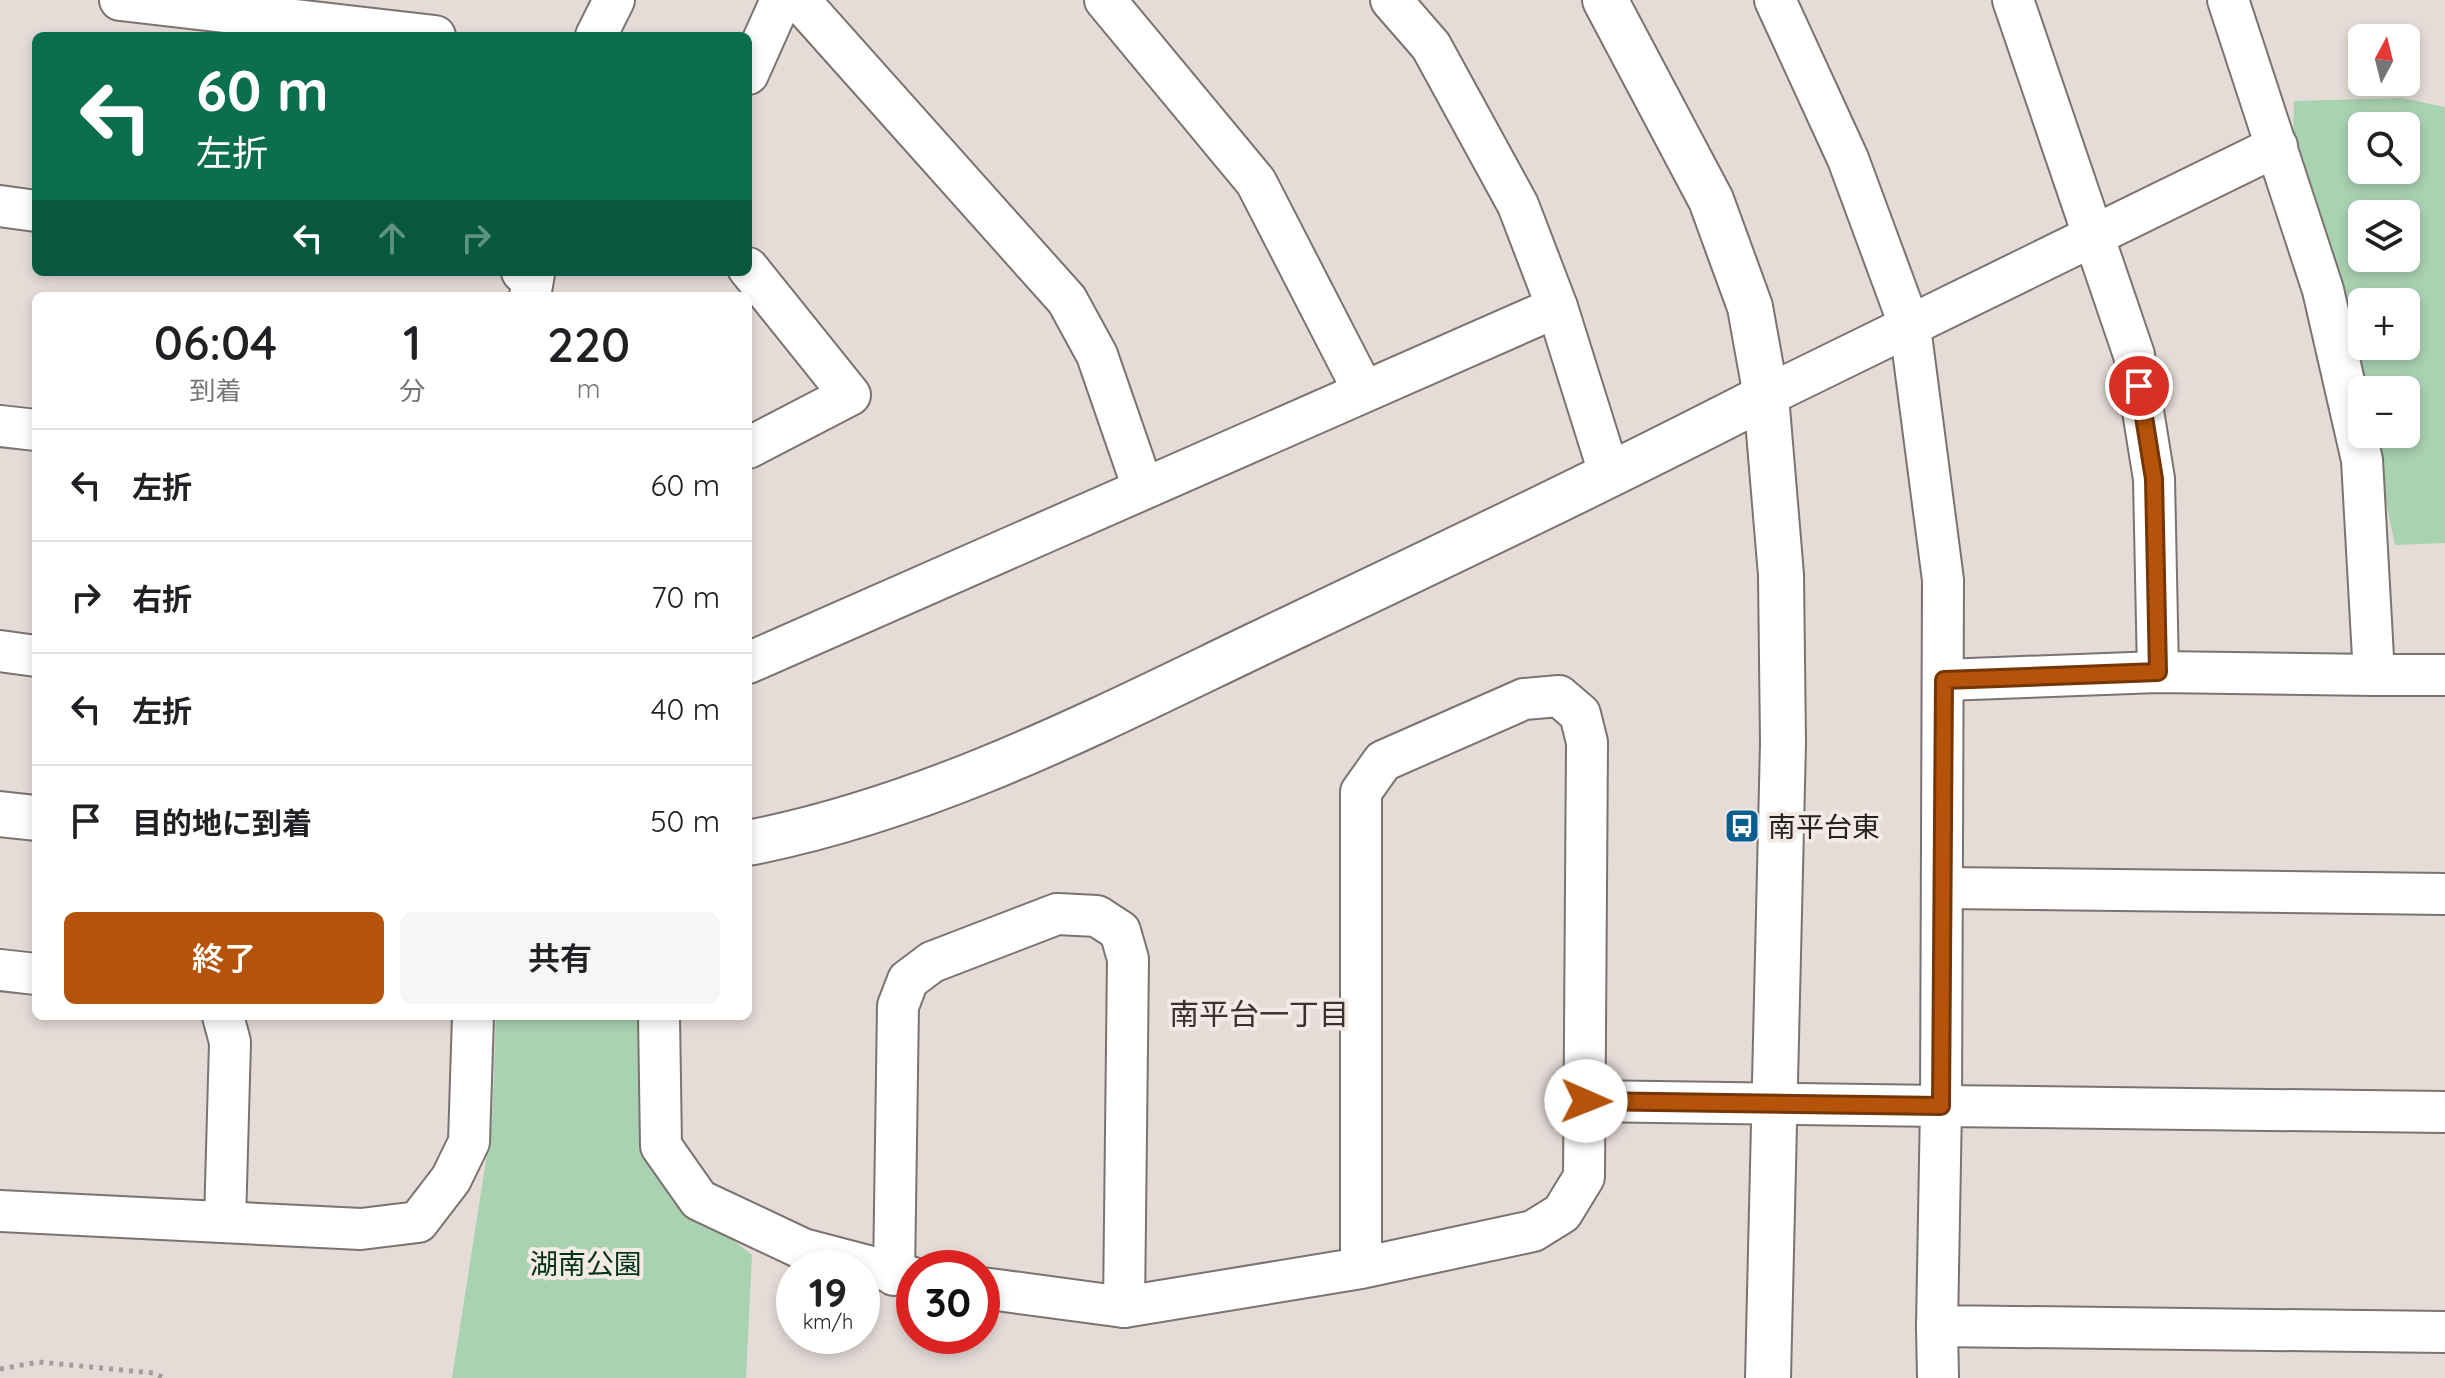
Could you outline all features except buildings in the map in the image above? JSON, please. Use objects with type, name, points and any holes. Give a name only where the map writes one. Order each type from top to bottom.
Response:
[{"type":"street","points":[[120,0],[400,32]]},
{"type":"street","points":[[598,32],[614,0]]},
{"type":"street","points":[[752,65],[781,0]]},
{"type":"street","points":[[799,0],[1067,300],[1097,355],[1143,488]]},
{"type":"street","points":[[1105,0],[1256,182],[1363,390]]},
{"type":"street","points":[[1391,0],[1431,46],[1518,205],[1557,307],[1610,476]]},
{"type":"street","points":[[1605,0],[1711,200],[1750,307],[1766,396],[1781,575],[1783,743],[1772,1104],[1768,1378]]},
{"type":"street","points":[[1775,0],[1848,159],[1910,327],[1943,580],[1944,888],[1938,1378]]},
{"type":"street","points":[[2013,0],[2134,355],[2154,479],[2158,672]]},
{"type":"street","points":[[2228,0],[2323,290],[2362,460],[2374,675]]},
{"type":"street","points":[[752,842],[801,833],[927,793],[1059,739],[1610,476],[1766,396],[2277,146]]},
{"type":"street","points":[[0,206],[32,210]]},
{"type":"street","points":[[752,273],[850,395],[752,446]]},
{"type":"street","points":[[752,661],[1557,307]]},
{"type":"street","points":[[0,426],[32,430]]},
{"type":"street","points":[[0,651],[32,655]]},
{"type":"street","points":[[1944,680],[2158,672],[2445,675]]},
{"type":"street","points":[[1000,1290],[1124,1307],[1361,1268],[1533,1231],[1562,1213],[1584,1177],[1587,742],[1580,714],[1559,696],[1524,699],[1383,761],[1361,792],[1361,1268]]},
{"type":"street","points":[[0,814],[32,818]]},
{"type":"street","points":[[1944,888],[2445,894]]},
{"type":"street","points":[[903,1250],[898,1006],[908,980],[932,962],[1057,914],[1097,916],[1120,931],[1128,959],[1124,1307]]},
{"type":"street","points":[[0,970],[32,974]]},
{"type":"street","points":[[224,1020],[230,1042],[225,1222]]},
{"type":"street","points":[[0,1211],[361,1229],[418,1222],[451,1179],[469,1142],[473,1020]]},
{"type":"street","points":[[659,1020],[661,1146],[699,1200],[803,1249],[896,1275]]},
{"type":"street","points":[[1586,1101],[2445,1112]]},
{"type":"street","points":[[1937,1326],[2445,1332]]},
{"type":"path","points":[[0,1369],[39,1362],[153,1373],[165,1378]]},
{"type":"green space","points":[[2402,98],[2445,107],[2445,543],[2395,545],[2375,448],[2420,448],[2420,376],[2358,376],[2354,360],[2420,360],[2420,288],[2348,288],[2348,340],[2293,142],[2294,101]]},
{"type":"green space","name":"湖南公園","points":[[496,1020],[641,1020],[698,1212],[752,1255],[746,1378],[452,1378],[492,1122]]},
{"type":"place","name":"南平台東","points":[[1742,826]]},
{"type":"district","name":"南平台一丁目","points":[[1259,1014]]},
{"type":"route","points":[[1586,1101],[1941,1106],[1944,680],[2158,672],[2154,479],[2139,386]]}]
